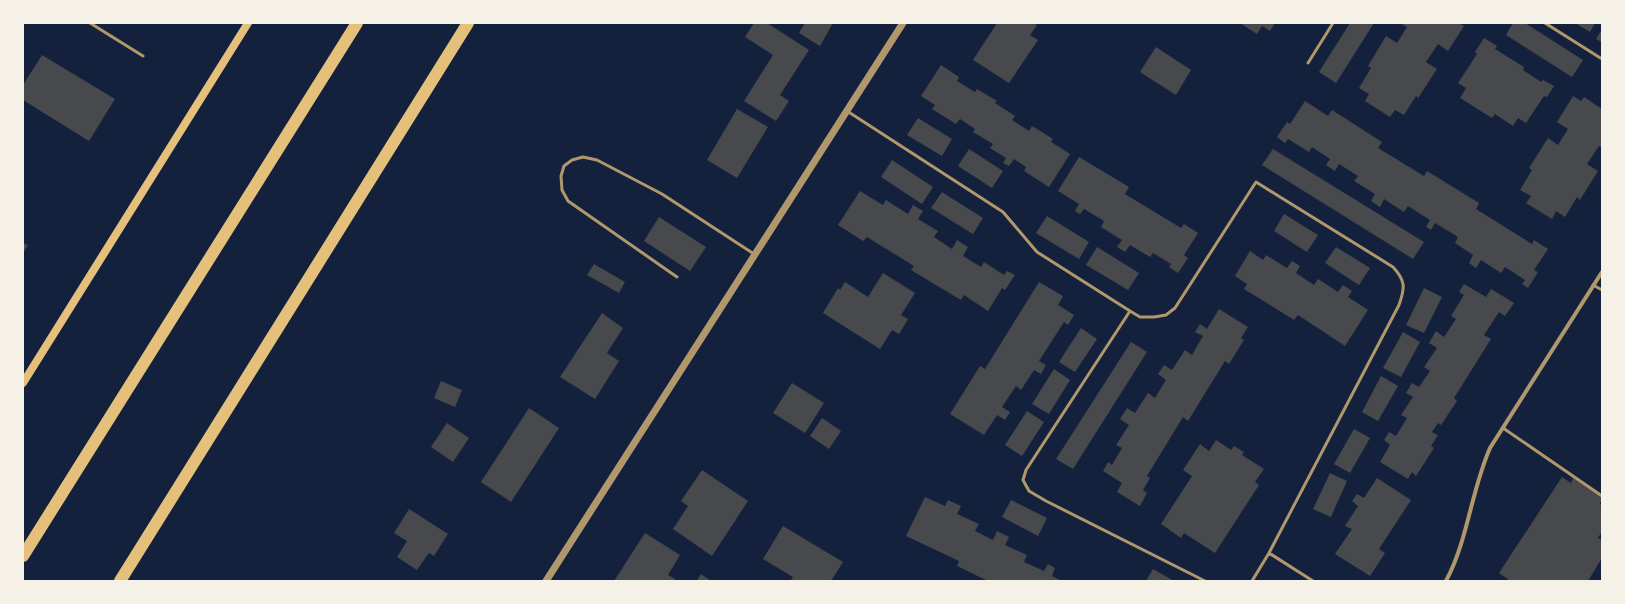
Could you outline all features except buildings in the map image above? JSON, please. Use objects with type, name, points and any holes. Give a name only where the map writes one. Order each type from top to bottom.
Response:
[{"type":"highway","points":[[23,556],[357,23]]},
{"type":"highway","points":[[120,581],[468,23]]},
{"type":"main road","points":[[23,383],[248,23]]},
{"type":"street","points":[[546,581],[903,23]]},
{"type":"street","points":[[1446,581],[1459,552],[1482,466],[1490,448],[1602,272]]},
{"type":"lane","points":[[90,23],[144,56]]},
{"type":"lane","points":[[1308,63],[1333,23]]},
{"type":"lane","points":[[1545,23],[1602,59]]},
{"type":"lane","points":[[846,111],[1003,212],[1037,252],[1140,317],[1166,315],[1175,308],[1256,182],[1393,267],[1402,276],[1404,292],[1399,305],[1269,553],[1252,581]]},
{"type":"lane","points":[[677,278],[568,201],[562,190],[560,176],[564,166],[572,160],[583,157],[597,160],[662,194],[755,255]]},
{"type":"lane","points":[[1593,285],[1602,290]]},
{"type":"lane","points":[[1130,311],[1026,470],[1023,480],[1029,491],[1046,501],[1205,581]]},
{"type":"lane","points":[[1503,428],[1602,496]]},
{"type":"lane","points":[[1269,553],[1313,581]]}]
